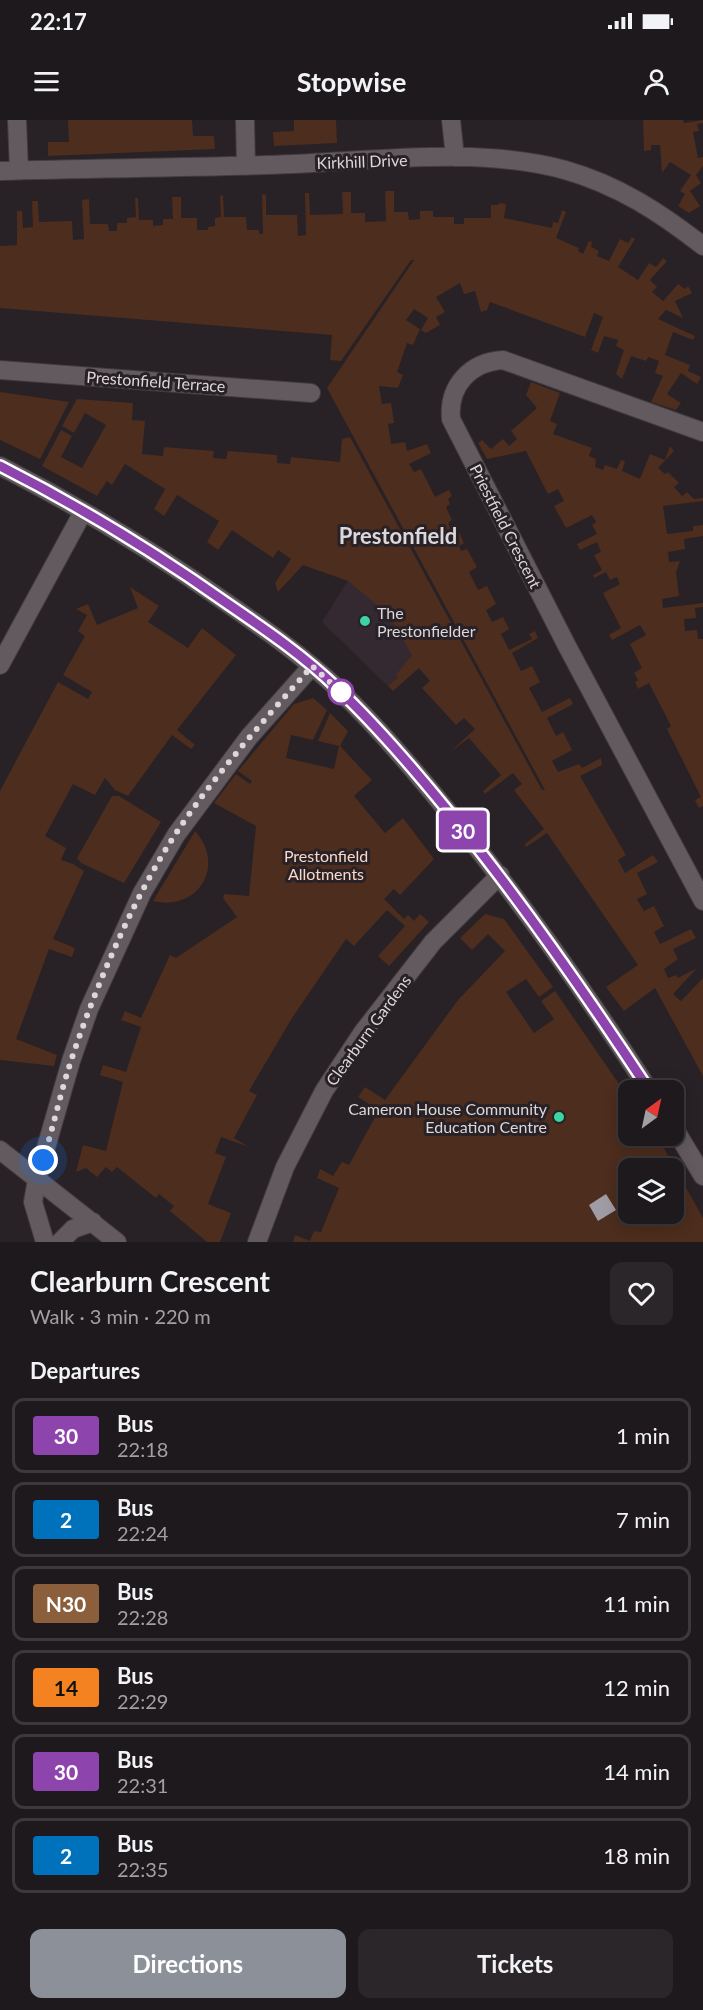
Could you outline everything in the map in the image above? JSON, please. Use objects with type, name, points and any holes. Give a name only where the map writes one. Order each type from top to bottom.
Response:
[{"type":"street","points":[[17,120],[19,171]]},
{"type":"street","points":[[245,120],[246,166]]},
{"type":"street","points":[[451,120],[454,157]]},
{"type":"street","name":"Kirkhill Drive","points":[[0,171],[246,166],[454,157],[534,164],[580,175],[637,199],[703,246]]},
{"type":"street","name":"Priestfield Crescent","points":[[703,432],[503,360],[487,362],[470,371],[457,386],[451,401],[451,419],[567,646],[703,901]]},
{"type":"street","name":"Prestonfield Terrace","points":[[0,370],[311,393]]},
{"type":"street","points":[[0,466],[174,566],[312,666],[354,704],[396,750],[500,875],[590,999],[643,1080]]},
{"type":"street","points":[[0,665],[83,512]]},
{"type":"street","points":[[45,1242],[33,1202],[37,1179],[89,1009],[150,876],[176,834],[249,737],[312,666]]},
{"type":"street","name":"Clearburn Gardens","points":[[257,1242],[285,1167],[324,1091],[363,1032],[433,942],[500,875]]},
{"type":"street","points":[[684,1145],[703,1176]]},
{"type":"street","points":[[0,1150],[117,1242]]},
{"type":"street","points":[[60,1242],[73,1229],[93,1222]]},
{"type":"shaded area","points":[[365,553],[434,656],[388,686],[322,622]]},
{"type":"green space","points":[[68,120],[192,120],[193,136],[214,136],[215,149],[48,156],[48,142],[69,142]]},
{"type":"green space","points":[[294,120],[336,120],[337,143],[274,146],[273,132],[294,131]]},
{"type":"green space","points":[[643,120],[683,120],[684,123],[703,120],[703,123],[697,124],[699,131],[693,132],[698,158],[703,157],[703,166],[696,175],[701,183],[690,191],[700,206],[689,213],[678,206],[685,194],[680,191],[691,175],[670,162],[662,173],[660,145],[651,145],[651,150],[644,151]]},
{"type":"green space","points":[[385,191],[394,191],[394,212],[408,212],[409,220],[420,219],[420,211],[433,211],[433,217],[454,217],[454,224],[464,224],[464,218],[491,218],[491,205],[499,203],[506,204],[504,218],[552,228],[553,222],[558,223],[562,210],[566,212],[556,238],[579,248],[578,251],[583,254],[589,241],[592,242],[591,247],[599,251],[597,256],[609,261],[620,239],[628,243],[632,237],[635,239],[618,267],[638,280],[649,263],[656,267],[663,258],[667,261],[650,280],[657,287],[652,292],[663,301],[678,284],[685,289],[688,286],[692,293],[675,301],[683,318],[666,310],[658,319],[695,336],[693,340],[673,332],[665,355],[690,365],[688,371],[701,377],[697,384],[681,373],[667,394],[681,403],[676,410],[651,402],[663,376],[655,373],[659,361],[648,357],[646,361],[631,356],[622,379],[616,374],[624,350],[616,346],[618,340],[604,336],[598,353],[591,350],[603,317],[594,313],[585,337],[490,302],[487,310],[481,312],[475,291],[464,294],[460,283],[436,297],[445,312],[436,317],[440,325],[426,333],[421,330],[428,318],[414,309],[406,320],[420,329],[413,345],[407,343],[397,372],[403,375],[398,388],[379,386],[382,404],[391,403],[394,423],[388,424],[391,444],[405,442],[407,451],[427,444],[431,453],[409,464],[414,472],[421,469],[435,497],[449,490],[452,496],[448,499],[450,504],[446,507],[452,520],[448,523],[453,534],[459,532],[464,543],[459,546],[461,551],[467,549],[477,567],[469,572],[478,590],[487,586],[496,604],[486,610],[492,622],[503,617],[509,629],[501,634],[509,650],[532,639],[529,634],[535,631],[538,638],[512,653],[521,671],[532,666],[540,682],[529,688],[542,712],[570,698],[573,704],[547,718],[556,736],[563,732],[572,750],[552,761],[558,772],[579,764],[582,768],[601,758],[602,765],[580,776],[626,855],[618,860],[625,873],[653,855],[658,862],[637,873],[647,894],[637,899],[644,911],[654,906],[664,926],[654,932],[660,944],[691,929],[696,938],[673,949],[678,959],[664,969],[668,978],[676,975],[678,978],[697,968],[673,994],[681,1001],[703,978],[703,1076],[655,988],[624,1011],[606,987],[638,965],[547,833],[526,847],[525,844],[544,829],[514,790],[522,784],[513,773],[485,794],[483,791],[501,775],[469,738],[450,752],[475,729],[464,718],[456,725],[422,688],[430,681],[419,668],[393,691],[388,686],[398,678],[396,675],[412,655],[388,614],[348,581],[303,565],[278,592],[275,583],[291,559],[278,550],[273,558],[232,530],[218,550],[207,542],[219,521],[177,495],[164,516],[154,509],[165,489],[125,464],[112,485],[107,481],[97,496],[42,466],[61,430],[72,436],[61,457],[82,468],[106,425],[85,413],[74,433],[62,426],[77,399],[133,403],[132,420],[145,421],[142,454],[163,456],[164,447],[214,451],[213,458],[226,459],[228,451],[277,455],[277,463],[290,464],[291,457],[340,462],[342,439],[350,437],[542,790],[545,790],[327,388],[414,260],[411,260],[341,361],[330,360],[332,335],[0,308],[0,246],[17,245],[17,211],[22,211],[23,228],[33,227],[32,201],[38,201],[39,222],[72,221],[73,240],[84,239],[82,200],[89,199],[90,224],[108,224],[109,231],[117,231],[117,223],[127,223],[127,218],[136,217],[135,198],[138,198],[139,220],[153,220],[153,226],[163,225],[163,219],[173,219],[172,197],[181,197],[181,218],[197,218],[197,230],[208,230],[208,227],[215,226],[215,218],[221,217],[220,196],[223,195],[224,217],[246,217],[247,230],[259,230],[259,234],[263,234],[262,194],[266,195],[266,215],[297,215],[298,236],[306,235],[305,193],[309,193],[310,215],[343,214],[342,192],[351,192],[351,213],[365,213],[365,222],[386,221]]},
{"type":"green space","points":[[531,382],[560,393],[550,421],[557,424],[553,434],[592,448],[589,456],[596,459],[595,467],[603,470],[605,465],[617,469],[621,460],[625,461],[622,471],[640,479],[650,454],[665,460],[670,446],[674,451],[658,468],[665,474],[668,472],[679,483],[674,487],[682,496],[687,492],[694,499],[703,498],[703,501],[663,506],[667,534],[693,531],[693,526],[703,525],[703,536],[684,539],[685,549],[668,552],[669,562],[680,561],[676,572],[679,596],[662,599],[663,608],[703,603],[703,607],[695,608],[696,618],[684,619],[685,631],[697,630],[698,639],[703,639],[703,806],[699,808],[695,800],[701,797],[667,729],[671,726],[649,683],[638,689],[635,682],[638,680],[634,673],[642,668],[630,644],[646,635],[640,625],[612,640],[609,635],[621,628],[603,593],[620,584],[617,577],[610,580],[606,572],[594,578],[593,575],[602,570],[594,555],[601,552],[597,542],[580,550],[577,544],[597,534],[592,525],[596,522],[592,515],[566,528],[554,506],[564,501],[558,489],[548,494],[526,451],[487,459],[478,443],[482,440],[491,449],[503,439],[509,446],[517,439],[511,431],[537,408],[526,395]]},
{"type":"green space","points":[[0,392],[69,402],[40,459],[0,440]]},
{"type":"green space","points":[[130,587],[159,606],[148,622],[188,648],[202,628],[236,655],[177,730],[195,745],[191,749],[172,735],[128,796],[115,790],[105,778],[95,795],[73,784],[45,836],[66,848],[61,860],[84,871],[53,939],[75,948],[72,957],[49,949],[16,1039],[57,1055],[54,1066],[0,1060],[0,791],[58,682],[88,699],[92,692],[63,675],[85,636],[78,631],[87,615],[76,609],[88,604],[97,625],[138,608]]},
{"type":"green space","name":"Prestonfield Allotments","points":[[313,698],[327,710],[313,740],[291,735],[286,758],[334,769],[339,746],[318,741],[330,713],[348,731],[340,746],[372,780],[354,796],[385,833],[403,818],[434,859],[400,895],[394,889],[384,899],[404,919],[408,915],[414,921],[420,914],[429,922],[389,966],[378,956],[405,926],[387,910],[354,946],[346,939],[292,1018],[249,1091],[257,1095],[234,1138],[249,1147],[221,1137],[215,1153],[226,1157],[208,1204],[231,1213],[220,1242],[207,1242],[170,1211],[174,1206],[159,1194],[156,1198],[117,1167],[112,1172],[106,1167],[97,1177],[86,1168],[76,1172],[83,1145],[106,1151],[123,1082],[100,1075],[103,1065],[126,1072],[141,1027],[121,1020],[125,1011],[141,1018],[170,955],[176,958],[237,917],[223,898],[224,894],[249,896],[256,826],[214,803],[236,774],[250,784],[252,781],[238,771],[294,704]]},
{"type":"green space","points":[[112,796],[119,796],[161,822],[124,883],[81,863],[77,858]]},
{"type":"green space","points":[[195,831],[204,844],[208,858],[203,883],[195,893],[183,899],[169,903],[153,901]]},
{"type":"green space","points":[[485,914],[504,919],[553,987],[539,997],[526,979],[506,992],[534,1033],[554,1019],[541,1001],[555,991],[618,1082],[618,1146],[663,1146],[669,1158],[618,1158],[618,1224],[684,1224],[684,1184],[703,1218],[703,1242],[293,1242],[295,1235],[310,1241],[314,1231],[321,1232],[339,1188],[317,1178],[320,1169],[333,1176],[342,1162],[349,1165],[379,1110],[358,1097],[365,1087],[385,1100],[458,1000],[505,951],[488,934],[472,950],[460,938]]},
{"type":"building","points":[[606,1194],[616,1210],[598,1221],[589,1205]]},
{"type":"bus line","name":"30","points":[[0,466],[60,498],[174,566],[288,647],[354,704],[414,771],[500,875],[590,999],[643,1080]]},
{"type":"place","name":"The Prestonfielder","points":[[365,621]]},
{"type":"place","name":"Cameron House Community Education Centre","points":[[559,1117]]},
{"type":"district","name":"Prestonfield","points":[[398,535]]},
{"type":"route","points":[[43,1160],[71,1061],[89,1009],[142,892],[160,858],[249,737],[312,666],[344,695],[341,692]]}]
